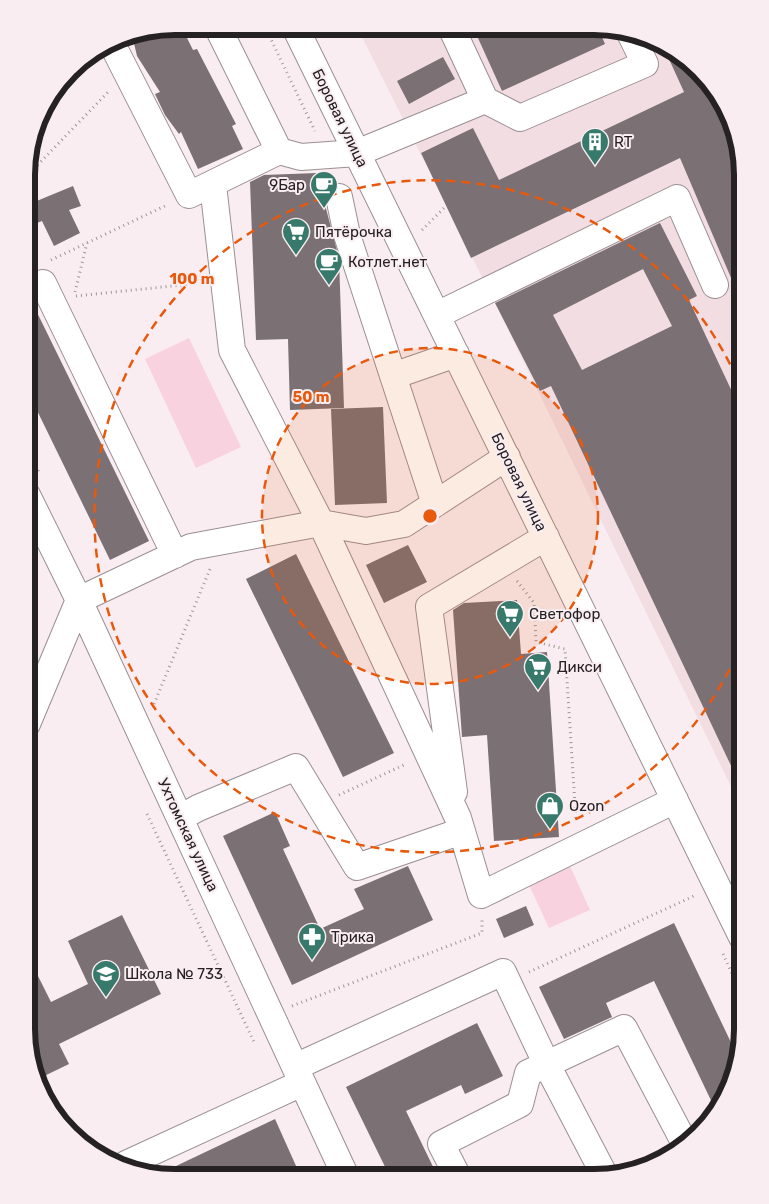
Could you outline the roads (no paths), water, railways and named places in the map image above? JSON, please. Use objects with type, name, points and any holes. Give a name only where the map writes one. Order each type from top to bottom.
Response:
[{"type":"street","points":[[221,35],[279,151]]},
{"type":"street","name":"Боровая улица","points":[[299,35],[734,921]]},
{"type":"street","points":[[455,35],[485,100],[520,118],[645,64],[634,42]]},
{"type":"street","points":[[115,49],[188,195],[213,185],[279,151],[301,157],[357,153],[485,100]]},
{"type":"street","points":[[213,185],[232,350],[321,523],[460,824]]},
{"type":"street","points":[[339,196],[347,235],[435,504]]},
{"type":"street","points":[[437,315],[677,198],[716,285]]},
{"type":"street","points":[[43,273],[175,555]]},
{"type":"street","points":[[393,376],[456,354]]},
{"type":"street","points":[[35,705],[79,600],[191,548],[321,523],[366,531],[404,524],[507,457]]},
{"type":"street","name":"Ухтомская улица","points":[[35,511],[79,600],[342,1169]]},
{"type":"street","points":[[546,537],[429,606],[460,824],[481,896],[675,800]]},
{"type":"street","points":[[180,818],[198,808],[296,767],[357,867],[460,824]]},
{"type":"street","points":[[131,1161],[503,972],[546,1063],[601,1169]]},
{"type":"street","points":[[454,1169],[441,1144],[520,1104],[528,1073],[624,1028],[682,1137]]},
{"type":"place","name":"RT","points":[[595,166]]},
{"type":"place","name":"9Бар","points":[[324,209]]},
{"type":"place","name":"Пятёрочка","points":[[296,256]]},
{"type":"place","name":"Котлет.нет","points":[[329,286]]},
{"type":"place","name":"Светофор","points":[[510,638]]},
{"type":"place","name":"Дикси","points":[[538,691]]},
{"type":"place","name":"Ozon","points":[[550,830]]},
{"type":"place","name":"Трика","points":[[312,961]]},
{"type":"place","name":"Школа № 733","points":[[106,998]]}]
